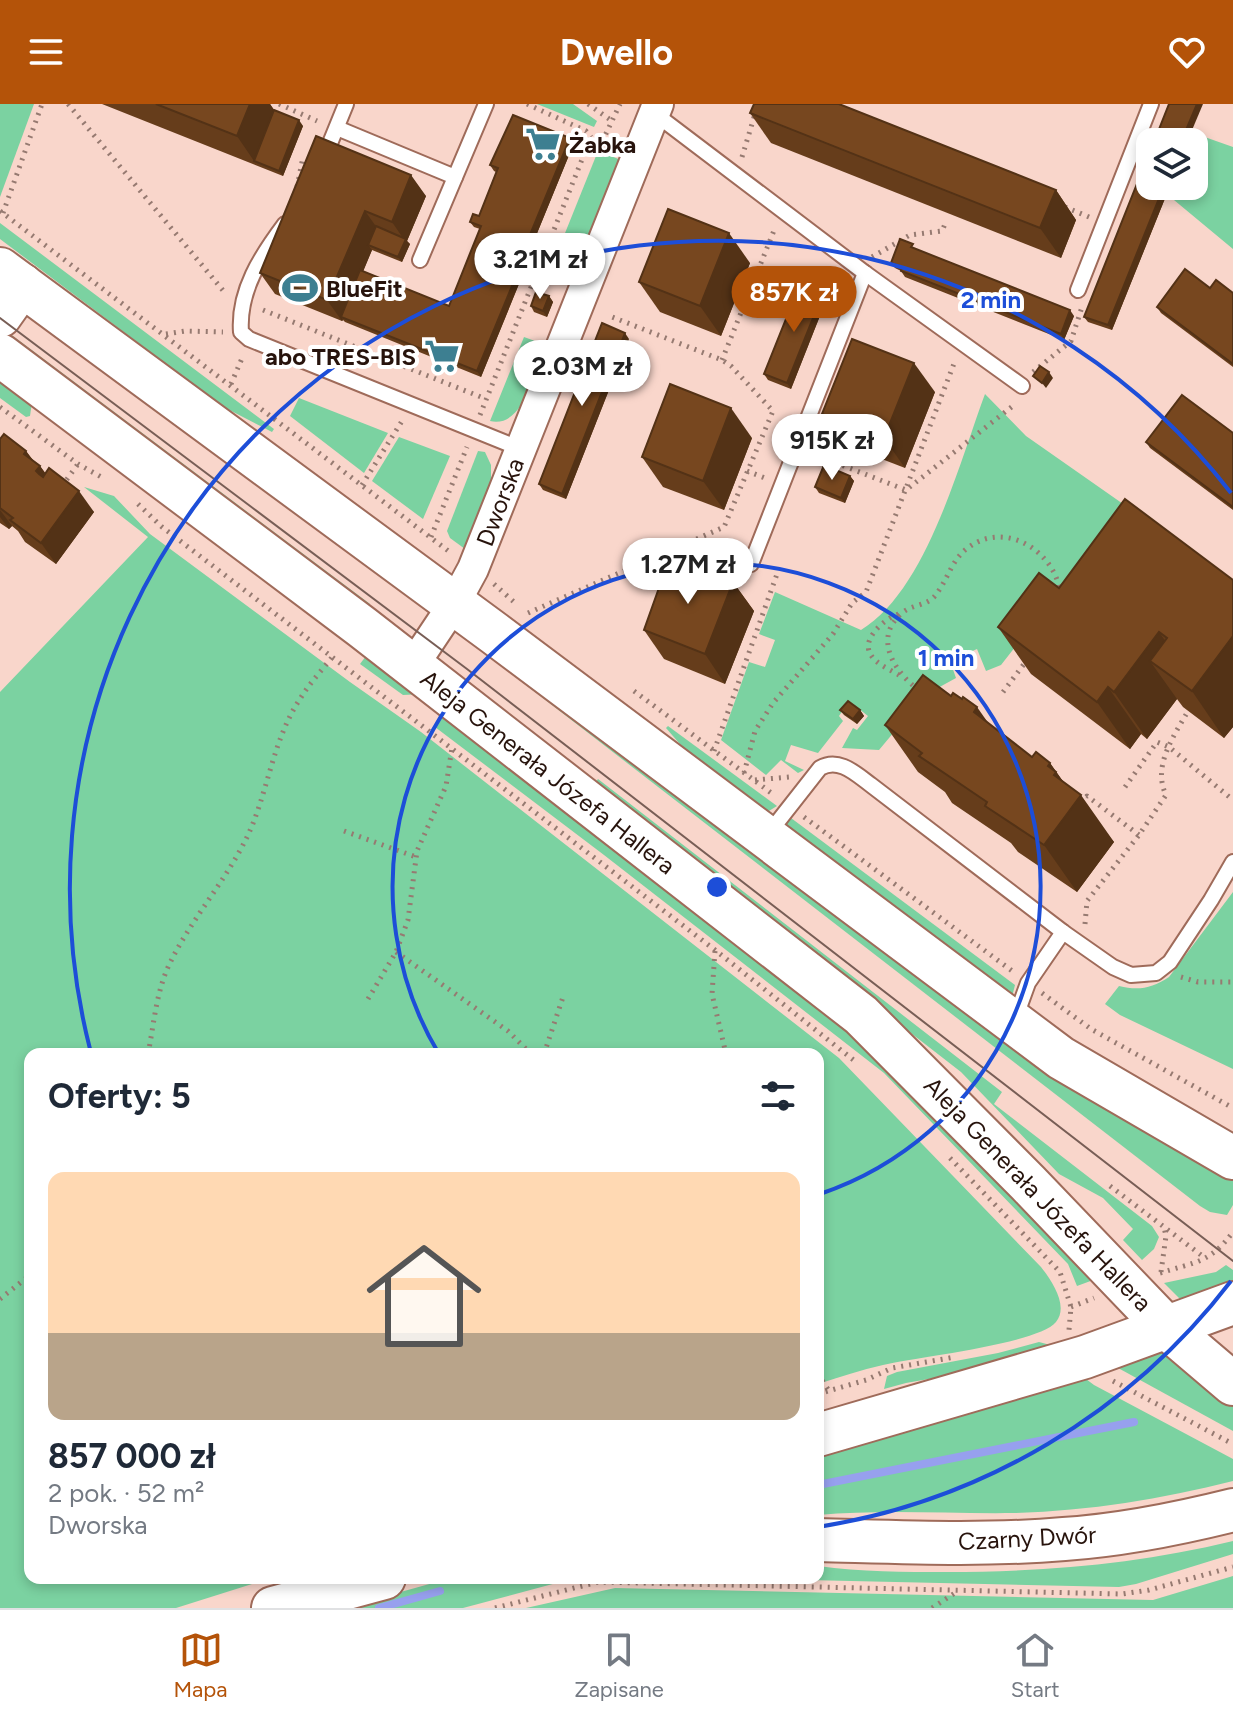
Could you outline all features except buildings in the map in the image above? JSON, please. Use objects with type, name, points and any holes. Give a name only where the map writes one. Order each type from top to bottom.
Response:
[{"type":"street","name":"Dworska","points":[[412,667],[473,569],[651,107]]},
{"type":"street","points":[[7,290],[454,604],[778,822],[1013,1023],[1061,1058],[1233,1158]]},
{"type":"street","name":"Aleja Generała Józefa Hallera","points":[[0,355],[412,667],[861,1015],[1166,1327],[1233,1384]]},
{"type":"street","points":[[824,1433],[1085,1357],[1233,1303]]},
{"type":"street","name":"Czarny Dwór","points":[[824,1540],[955,1543],[1064,1539],[1172,1525],[1233,1510]]},
{"type":"street","points":[[273,1608],[362,1584]]},
{"type":"lane","points":[[320,167],[346,104]]},
{"type":"lane","points":[[420,260],[486,104]]},
{"type":"lane","points":[[1078,290],[1151,104]]},
{"type":"lane","points":[[651,107],[1022,386]]},
{"type":"lane","points":[[337,128],[455,177]]},
{"type":"lane","points":[[292,214],[262,255],[239,310],[241,332],[249,339],[521,449]]},
{"type":"lane","points":[[751,564],[866,266]]},
{"type":"lane","points":[[778,822],[814,775],[826,765],[847,768],[1069,936],[1113,967],[1131,975],[1147,975],[1162,969],[1177,953],[1233,862]]},
{"type":"lane","points":[[1013,1023],[1028,983],[1069,936]]},
{"type":"path","points":[[42,104],[1,212],[431,538],[591,137]]},
{"type":"path","points":[[68,104],[239,310]]},
{"type":"path","points":[[279,104],[307,115]]},
{"type":"path","points":[[527,104],[586,131],[602,142],[620,104]]},
{"type":"path","points":[[588,104],[612,121]]},
{"type":"path","points":[[728,153],[740,163],[758,104]]},
{"type":"path","points":[[1060,205],[1104,223]]},
{"type":"path","points":[[722,360],[778,220]]},
{"type":"path","points":[[866,266],[910,235],[942,231],[945,224]]},
{"type":"path","points":[[906,490],[1015,404],[1022,386],[1037,367],[1071,341],[1083,309],[1078,290]]},
{"type":"path","points":[[528,613],[724,527],[773,411],[722,360],[607,315]]},
{"type":"path","points":[[165,334],[185,331],[241,332]]},
{"type":"path","points":[[744,773],[755,731],[773,703],[833,634],[852,603],[866,592],[955,360]]},
{"type":"path","points":[[362,485],[412,406]]},
{"type":"path","points":[[0,407],[78,464],[106,479]]},
{"type":"path","points":[[54,496],[78,464]]},
{"type":"path","points":[[130,497],[162,527],[858,1063]]},
{"type":"path","points":[[925,695],[875,660],[869,652],[869,645],[879,626],[892,616],[930,601],[948,579],[959,555],[977,542],[989,538],[1018,540],[1039,550],[1058,576],[1061,600]]},
{"type":"path","points":[[714,751],[777,574]]},
{"type":"path","points":[[489,580],[541,623]]},
{"type":"path","points":[[902,613],[889,635],[887,645],[891,659],[903,677]]},
{"type":"path","points":[[1003,692],[1030,655]]},
{"type":"path","points":[[149,1048],[160,988],[169,965],[244,842],[299,699],[333,656]]},
{"type":"path","points":[[627,687],[744,773],[778,822],[1028,983],[1091,1029],[1233,1108]]},
{"type":"path","points":[[1069,936],[1085,924],[1087,901],[1166,795],[1160,777],[1169,747],[1188,711]]},
{"type":"path","points":[[1125,787],[1157,742],[1169,747],[1233,800]]},
{"type":"path","points":[[368,999],[396,952],[408,920],[416,857],[446,786],[452,748]]},
{"type":"path","points":[[1077,805],[1087,796],[1139,835]]},
{"type":"path","points":[[344,831],[416,857]]},
{"type":"path","points":[[715,950],[712,994],[725,1048]]},
{"type":"path","points":[[396,952],[508,1031],[525,1048]]},
{"type":"path","points":[[1162,969],[1198,982],[1233,982]]},
{"type":"path","points":[[546,1048],[564,994]]},
{"type":"path","points":[[943,1150],[1060,1272],[1071,1307],[1069,1331],[1094,1371],[1233,1444]]},
{"type":"path","points":[[1110,1186],[1206,1259]]},
{"type":"path","points":[[1161,1273],[1166,1236],[1163,1226]]},
{"type":"path","points":[[0,1299],[24,1280]]},
{"type":"path","points":[[824,1383],[829,1391]]},
{"type":"path","points":[[758,1584],[1122,1594],[1233,1567]]},
{"type":"path","points":[[495,1608],[589,1584]]},
{"type":"path","points":[[932,1608],[959,1590]]},
{"type":"green space","points":[[0,104],[34,104],[0,197]]},
{"type":"green space","points":[[537,104],[573,104],[597,121],[594,127]]},
{"type":"green space","points":[[1208,138],[1233,147],[1233,249],[1174,200],[1208,200]]},
{"type":"green space","points":[[598,151],[621,160],[572,281],[549,273]]},
{"type":"green space","points":[[0,223],[274,429],[272,432],[212,401],[0,239]]},
{"type":"green space","points":[[1,327],[370,604],[365,611],[14,349]]},
{"type":"green space","points":[[524,337],[546,345],[533,382],[512,416],[502,421],[490,421]]},
{"type":"green space","points":[[0,377],[33,395],[30,416],[26,417],[0,398]]},
{"type":"green space","points":[[985,394],[1026,436],[1166,534],[1034,623],[1001,665],[986,671],[977,649],[950,661],[956,678],[925,695],[879,750],[842,748],[853,728],[857,730],[868,716],[849,701],[839,716],[843,721],[818,753],[791,745],[785,761],[804,770],[798,773],[781,760],[766,775],[721,740],[749,662],[765,667],[775,640],[759,634],[775,592],[861,630],[884,612],[904,587],[938,524]]},
{"type":"green space","points":[[299,398],[388,433],[364,473],[290,416]]},
{"type":"green space","points":[[399,437],[450,456],[423,519],[372,481]]},
{"type":"green space","points":[[478,451],[485,452],[491,465],[491,481],[465,549],[450,538],[447,531]]},
{"type":"green space","points":[[84,487],[114,496],[150,534],[421,732],[839,1058],[1041,1267],[1060,1301],[1060,1316],[1056,1322],[1026,1337],[883,1365],[824,1382],[824,1048],[24,1048],[24,1584],[252,1584],[176,1608],[0,1608],[0,692],[148,537]]},
{"type":"green space","points":[[494,651],[1233,1176],[1233,1205],[1227,1215],[1210,1212],[1200,1206],[490,657]]},
{"type":"green space","points":[[369,652],[423,694],[403,695],[360,664]]},
{"type":"green space","points":[[446,712],[840,1018],[1096,1279],[1077,1286],[1068,1264],[884,1073],[435,727]]},
{"type":"green space","points":[[668,726],[777,806],[764,814],[692,758],[666,728]]},
{"type":"green space","points":[[598,779],[1002,1092],[994,1104],[1152,1226],[1159,1237],[1154,1249],[1142,1260],[1123,1240],[1133,1229],[1103,1198],[1059,1174],[961,1072],[593,786]]},
{"type":"green space","points":[[791,818],[1015,985],[1011,1001],[783,829]]},
{"type":"green space","points":[[1233,892],[1233,1069],[1120,1015],[1105,1004],[1119,986],[1145,988],[1169,977]]},
{"type":"green space","points":[[1226,1265],[1233,1270],[1233,1286],[1182,1301],[1164,1283],[1216,1272]]},
{"type":"green space","points":[[1039,1342],[1054,1346],[991,1368],[884,1389],[887,1376],[897,1372]]},
{"type":"green space","points":[[1159,1346],[1233,1404],[1233,1431],[1109,1363]]},
{"type":"green space","points":[[1078,1373],[1094,1385],[1233,1459],[1233,1481],[1152,1499],[1070,1510],[824,1514],[824,1450]]},
{"type":"green space","points":[[1233,1541],[1233,1554],[1119,1587],[824,1580],[824,1567],[866,1571],[983,1572],[1126,1561]]},
{"type":"green space","points":[[1233,1576],[1233,1608],[526,1608],[615,1588],[1153,1600]]},
{"type":"green space","points":[[429,1584],[553,1584],[463,1608],[343,1608]]},
{"type":"waterway","points":[[824,1484],[1134,1422]]},
{"type":"waterway","points":[[379,1608],[440,1591]]},
{"type":"tram line","points":[[0,318],[467,669],[1233,1261]]},
{"type":"place","name":"Żabka","points":[[543,144]]},
{"type":"place","name":"BlueFit","points":[[300,288]]},
{"type":"place","name":"abo TRES-BIS","points":[[442,356]]}]
